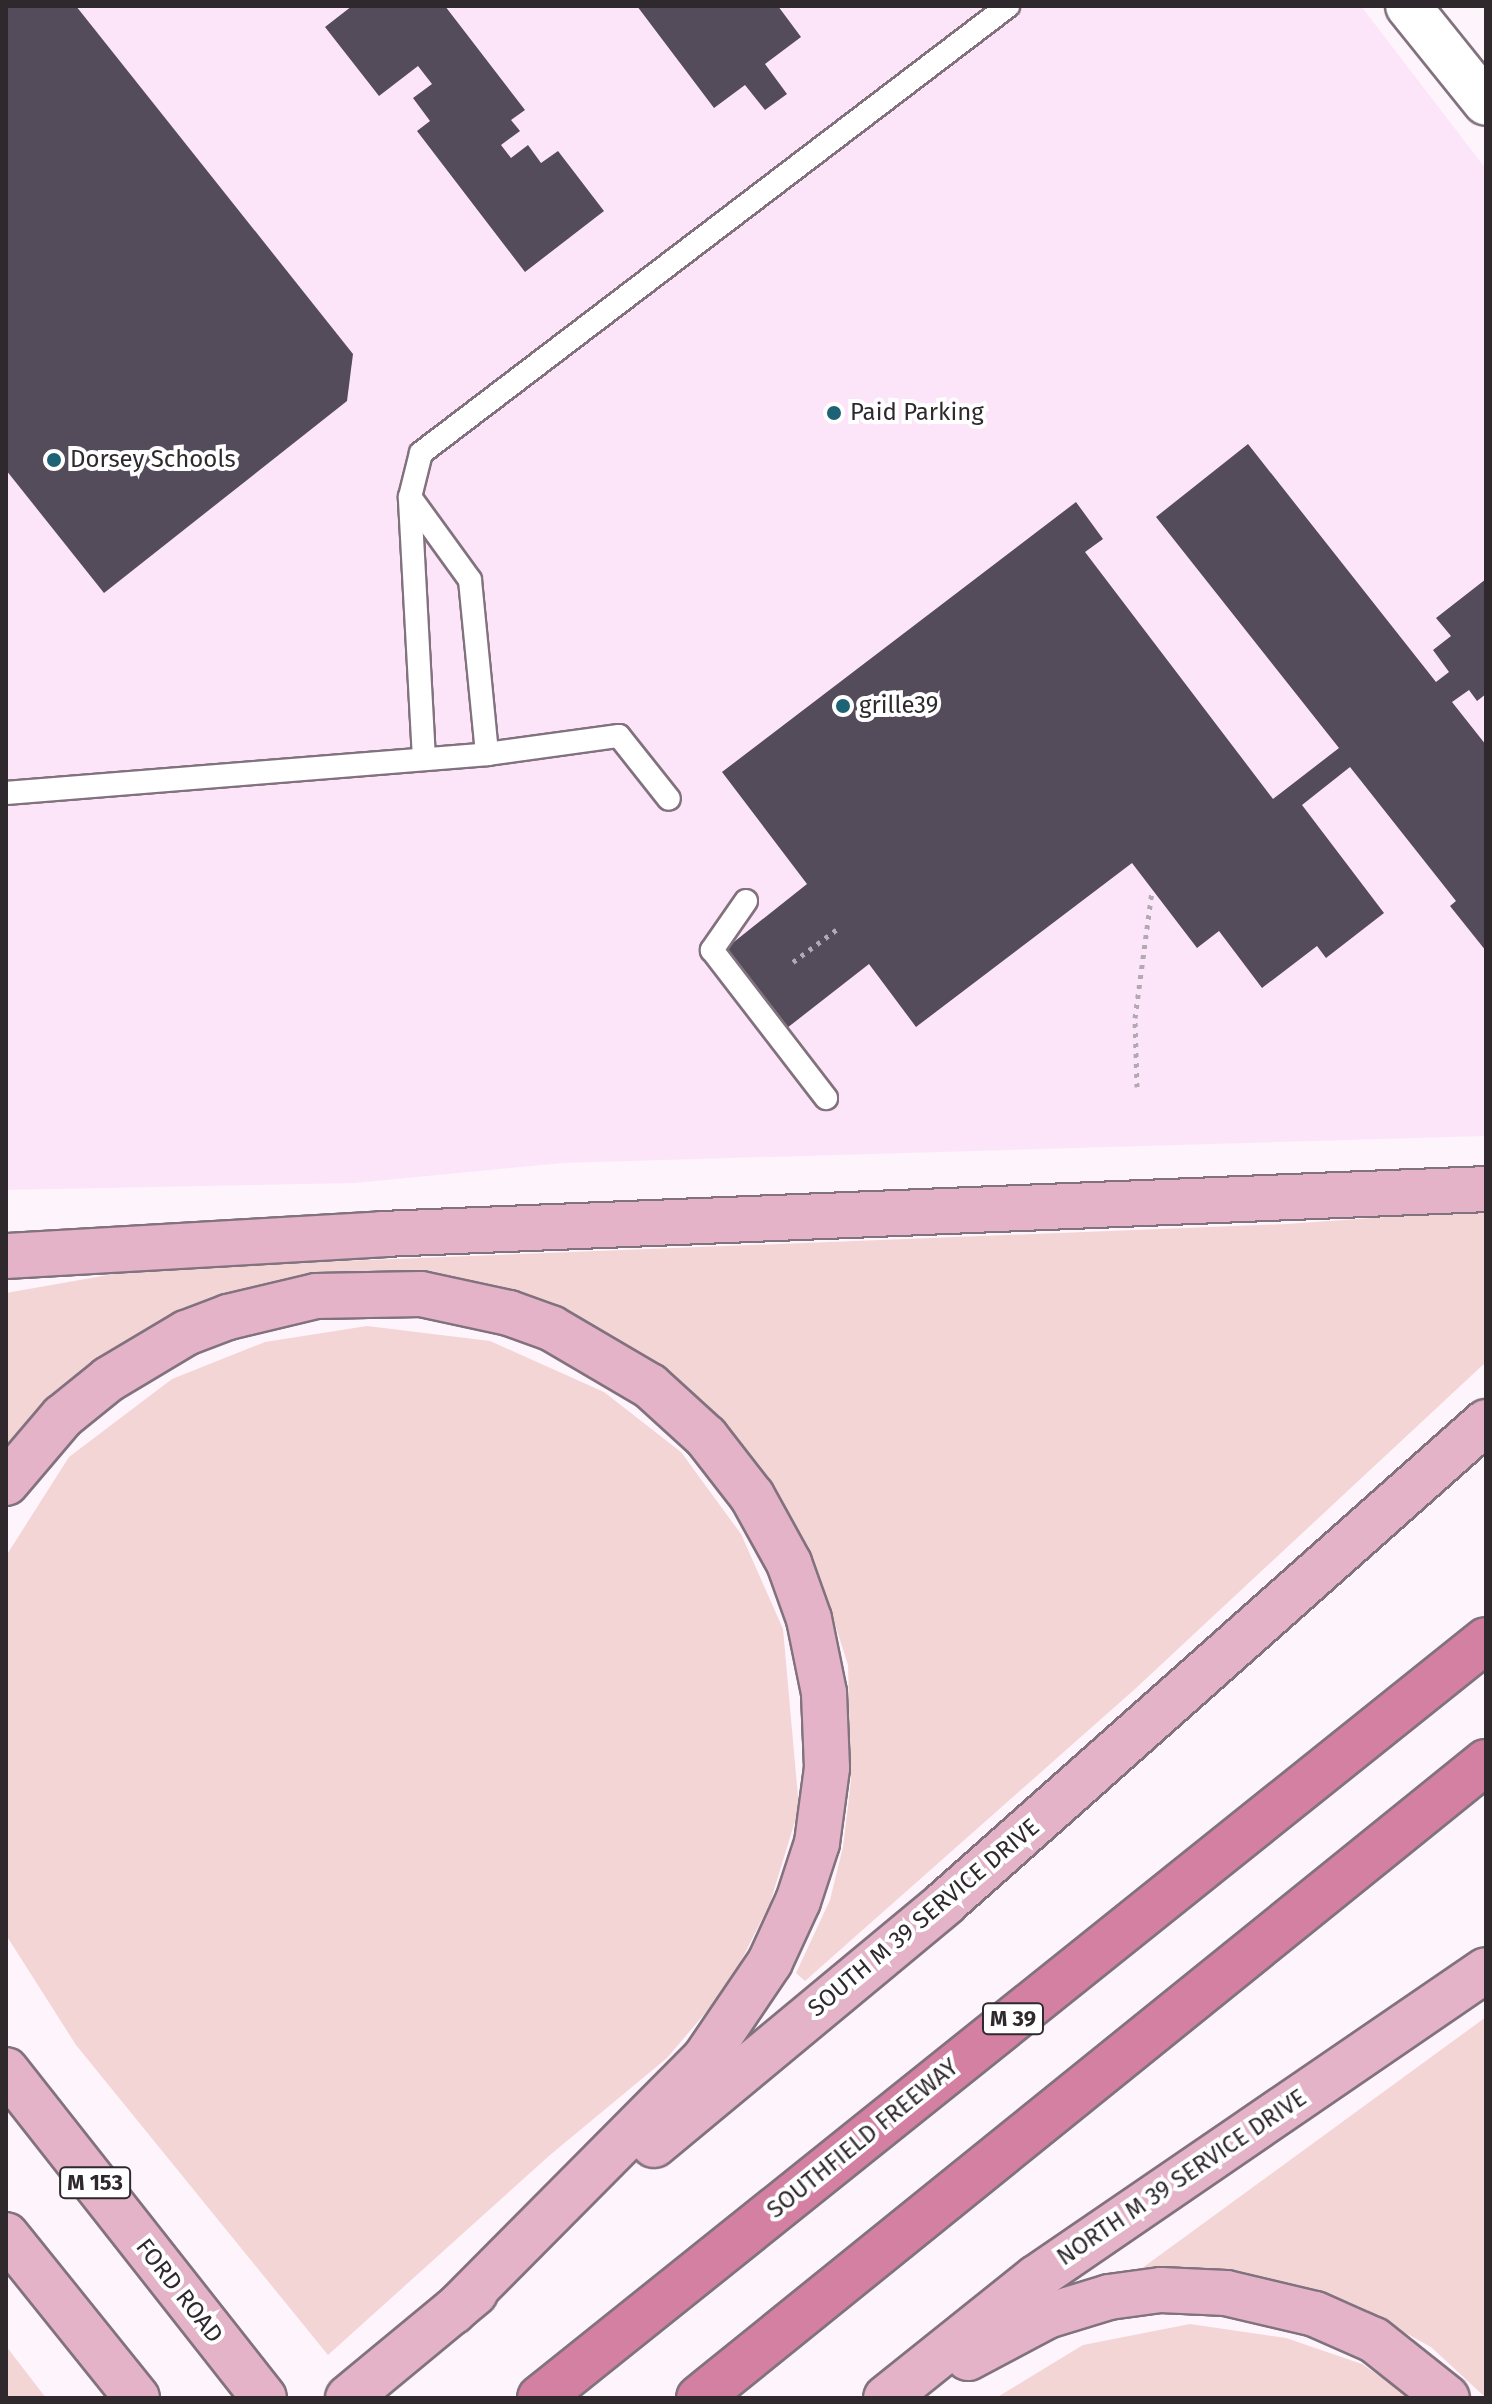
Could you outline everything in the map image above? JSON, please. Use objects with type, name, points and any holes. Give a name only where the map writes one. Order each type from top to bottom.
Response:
[{"type":"highway","name":"SOUTHFIELD FREEWAY","points":[[540,2398],[1486,1640]]},
{"type":"highway","points":[[699,2398],[1486,1762]]},
{"type":"main road","points":[[6,1256],[382,1234],[1486,1189]]},
{"type":"main road","points":[[6,1483],[62,1417],[109,1379],[186,1333],[242,1312],[316,1296],[421,1294],[509,1313],[551,1328],[650,1386],[706,1437],[752,1496],[781,1549],[809,1619],[824,1693],[827,1768],[817,1843],[798,1901],[770,1962],[705,2058],[453,2312]]},
{"type":"main road","name":"SOUTH M 39 SERVICE DRIVE","points":[[348,2398],[945,1903],[1486,1422]]},
{"type":"main road","name":"NORTH M 39 SERVICE DRIVE","points":[[886,2398],[1036,2278],[1486,1970]]},
{"type":"main road","name":"FORD ROAD","points":[[6,2070],[264,2398]]},
{"type":"main road","points":[[6,2235],[130,2388]]},
{"type":"main road","points":[[894,2398],[1047,2316],[1109,2297],[1161,2290],[1226,2293],[1315,2314],[1374,2340],[1447,2398]]},
{"type":"street","points":[[1408,6],[1486,103]]},
{"type":"lane","points":[[424,759],[410,497],[421,453],[1008,6]]},
{"type":"lane","points":[[410,497],[470,580],[487,754]]},
{"type":"lane","points":[[6,793],[487,754],[619,736],[669,799]]},
{"type":"lane","points":[[746,901],[712,950],[826,1098]]},
{"type":"path","points":[[1137,1087],[1135,1018],[1152,890]]},
{"type":"path","points":[[793,962],[840,927]]},
{"type":"shaded area","points":[[6,6],[1361,6],[1486,169],[1486,1136],[563,1163],[355,1183],[6,1190]]},
{"type":"shaded area","points":[[1486,1210],[1486,1362],[1135,1689],[805,1981],[796,1973],[830,1900],[843,1847],[851,1781],[848,1665],[821,1580],[769,1479],[738,1438],[667,1369],[564,1312],[323,1277],[6,1457],[6,1293],[142,1269],[1287,1224]]},
{"type":"shaded area","points":[[367,1326],[490,1341],[604,1392],[681,1452],[741,1534],[783,1629],[799,1808],[770,1903],[729,1985],[667,2058],[550,2155],[328,2355],[76,2045],[6,1935],[6,1556],[69,1457],[172,1379],[265,1342]]},
{"type":"shaded area","points":[[1486,2017],[1486,2398],[1431,2347],[1351,2303],[1284,2283],[1212,2274],[1134,2274]]},
{"type":"shaded area","points":[[1190,2324],[1286,2338],[1362,2364],[1412,2398],[996,2398],[1083,2345]]},
{"type":"shaded area","points":[[6,2346],[46,2398],[6,2398]]},
{"type":"building","points":[[6,6],[76,6],[353,354],[347,401],[104,593],[6,470]]},
{"type":"building","points":[[352,6],[445,6],[525,110],[511,120],[520,131],[501,145],[511,158],[528,145],[541,163],[558,151],[604,211],[525,272],[417,131],[430,121],[413,98],[432,84],[418,66],[379,96],[325,27]]},
{"type":"building","points":[[637,6],[778,6],[801,37],[765,64],[787,94],[765,110],[745,85],[714,108]]},
{"type":"building","points":[[1248,444],[1436,682],[1449,672],[1433,650],[1451,636],[1436,618],[1486,579],[1486,694],[1477,701],[1469,690],[1452,702],[1486,745],[1486,951],[1450,906],[1456,901],[1350,767],[1302,805],[1384,913],[1326,958],[1317,946],[1262,988],[1219,931],[1197,948],[1132,863],[916,1027],[869,964],[787,1028],[725,949],[807,884],[722,772],[1076,502],[1103,539],[1085,552],[1273,799],[1339,748],[1156,517]]},
{"type":"place","name":"Paid Parking","points":[[834,413]]},
{"type":"place","name":"Dorsey Schools","points":[[54,460]]},
{"type":"place","name":"grille39","points":[[843,706]]}]
